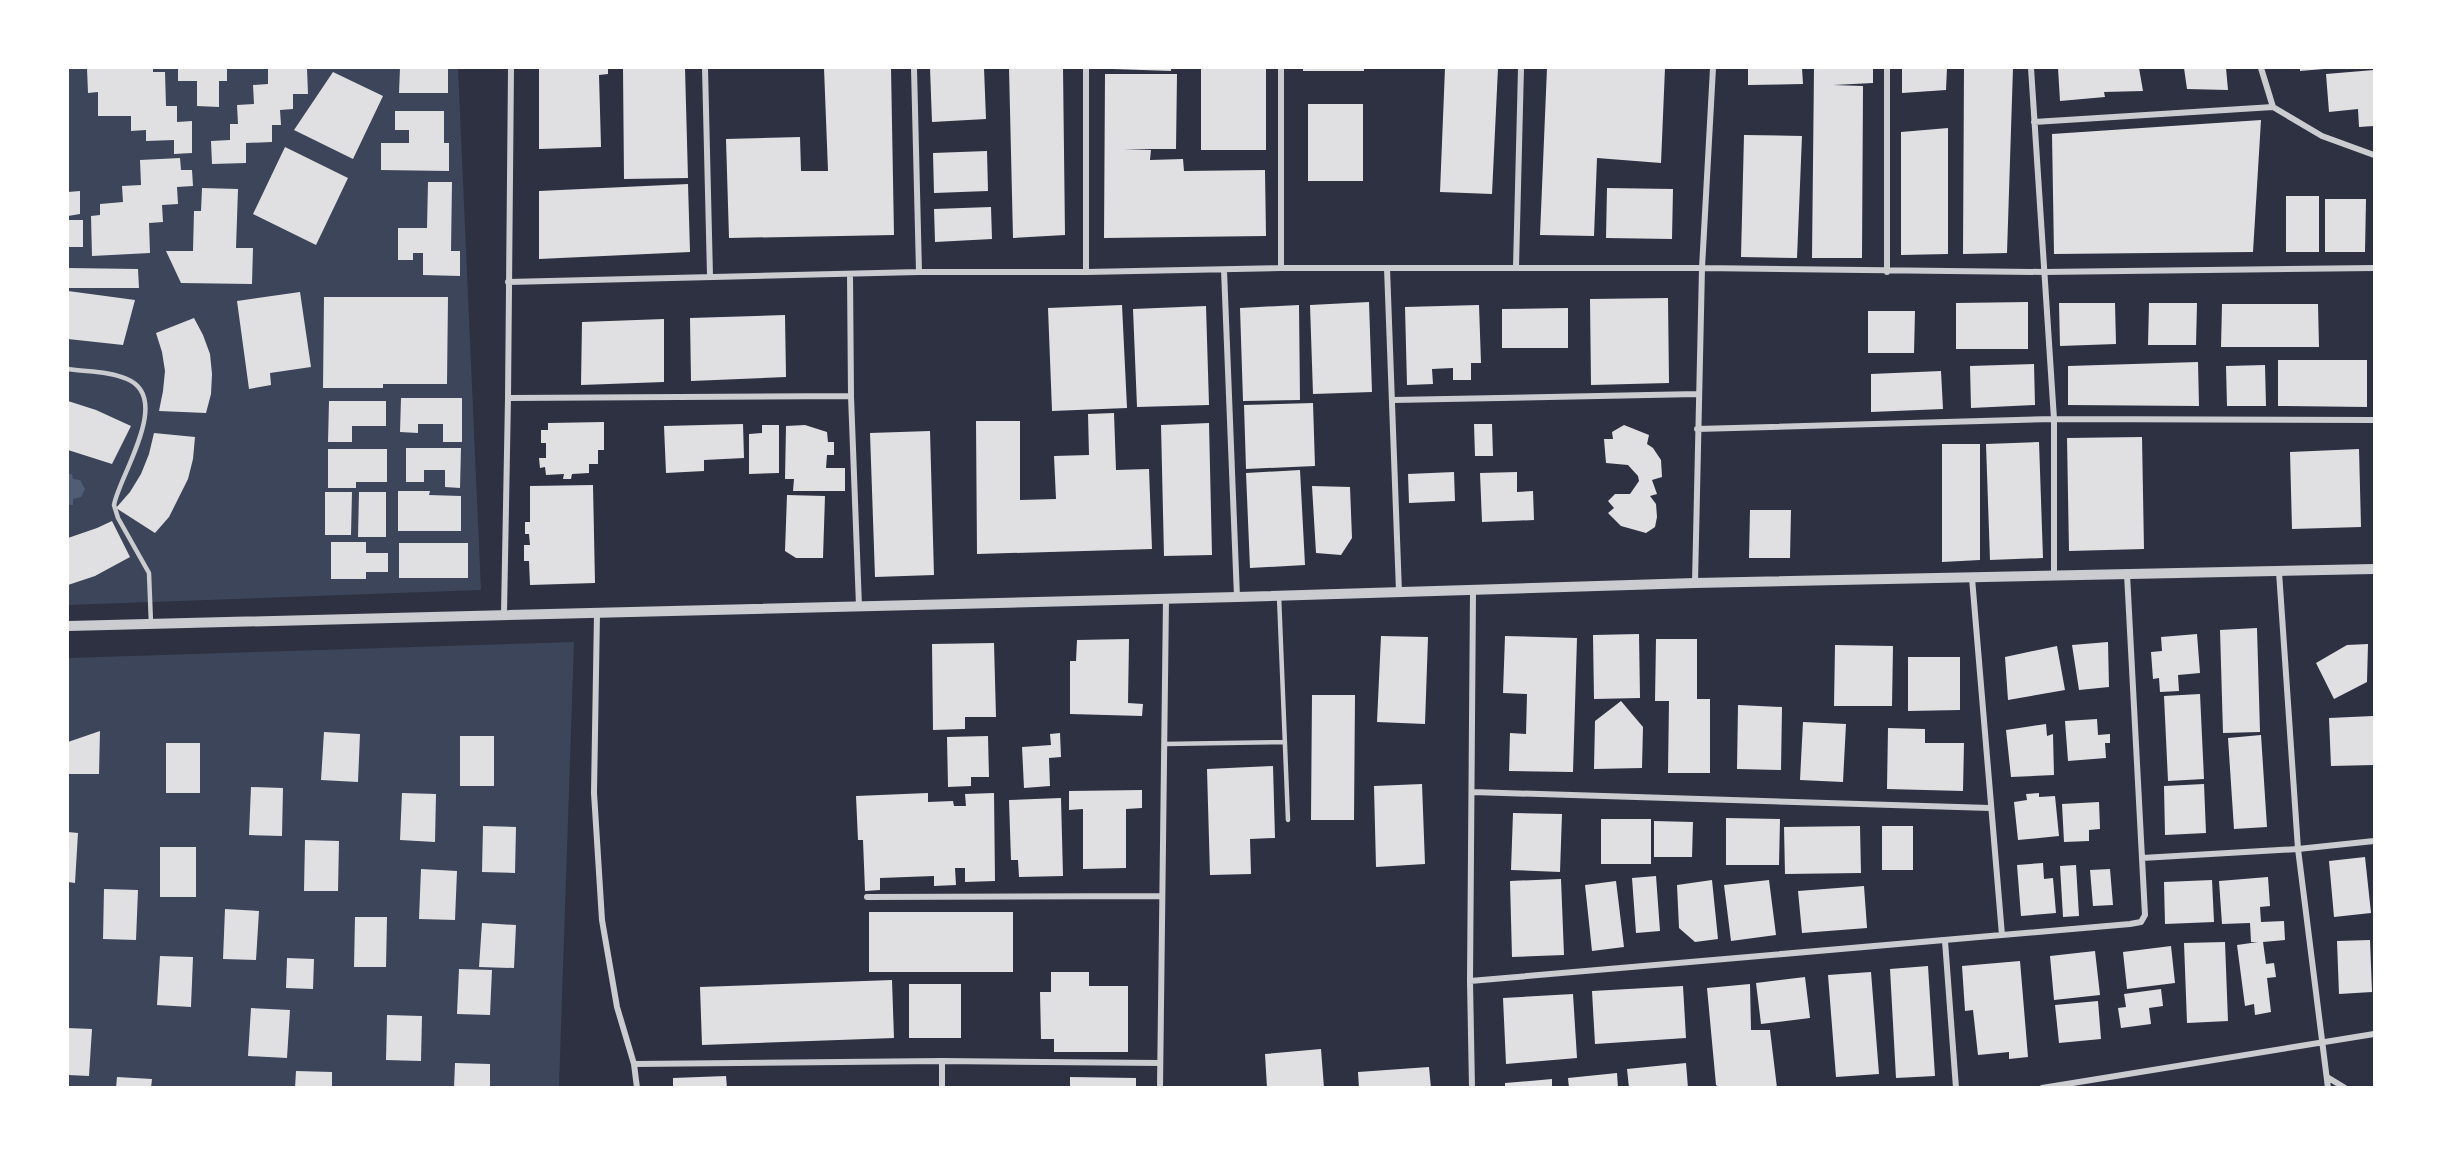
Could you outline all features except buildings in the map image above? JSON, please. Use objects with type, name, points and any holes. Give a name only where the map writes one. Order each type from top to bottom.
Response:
[{"type":"street","points":[[504,614],[511,68]]},
{"type":"street","points":[[705,68],[710,276]]},
{"type":"street","points":[[914,68],[919,272]]},
{"type":"street","points":[[1086,68],[1086,272]]},
{"type":"street","points":[[1281,68],[1281,268]]},
{"type":"street","points":[[1516,267],[1521,68]]},
{"type":"street","points":[[1695,583],[1701,268],[1713,68]]},
{"type":"street","points":[[1887,68],[1887,272]]},
{"type":"street","points":[[2031,68],[2054,419],[2054,575]]},
{"type":"street","points":[[2261,68],[2273,107]]},
{"type":"street","points":[[2034,122],[2273,107],[2322,136],[2374,154]]},
{"type":"street","points":[[508,282],[919,272],[1086,272],[1281,268],[1701,268],[1887,272],[2374,268]]},
{"type":"street","points":[[1387,268],[1399,592]]},
{"type":"street","points":[[1224,270],[1237,597]]},
{"type":"street","points":[[850,274],[851,396],[860,606]]},
{"type":"street","points":[[1393,400],[1698,394]]},
{"type":"street","points":[[508,398],[851,396]]},
{"type":"street","points":[[1698,429],[2054,419],[2374,420]]},
{"type":"street","points":[[68,626],[1473,591],[1695,583],[2374,569]]},
{"type":"street","points":[[2279,572],[2298,849],[2328,1088]]},
{"type":"street","points":[[1470,981],[2141,922],[2145,915],[2127,574]]},
{"type":"street","points":[[1972,578],[2002,935]]},
{"type":"street","points":[[1472,1088],[1470,981],[1473,591]]},
{"type":"street","points":[[1160,1088],[1166,599]]},
{"type":"street","points":[[597,613],[594,793],[602,920],[617,1007],[634,1064],[637,1088]]},
{"type":"street","points":[[1472,792],[1990,808]]},
{"type":"street","points":[[2142,858],[2298,849],[2374,841]]},
{"type":"street","points":[[867,897],[1162,896]]},
{"type":"street","points":[[1945,941],[1956,1088]]},
{"type":"street","points":[[2042,1088],[2374,1034]]},
{"type":"street","points":[[634,1064],[942,1061],[1160,1063]]},
{"type":"street","points":[[942,1061],[942,1088]]},
{"type":"street","points":[[2327,1077],[2345,1088]]},
{"type":"lane","points":[[68,369],[129,379],[141,388],[146,409],[140,440],[114,505],[118,518],[149,573],[151,624]]},
{"type":"lane","points":[[1279,596],[1288,820]]},
{"type":"lane","points":[[1164,744],[1285,741]]},
{"type":"shaded area","points":[[68,68],[458,68],[481,590],[68,605]]},
{"type":"shaded area","points":[[68,474],[72,474],[73,479],[80,480],[85,489],[81,497],[73,499],[73,505],[68,505]]},
{"type":"shaded area","points":[[574,642],[559,1087],[68,1087],[68,658]]}]
